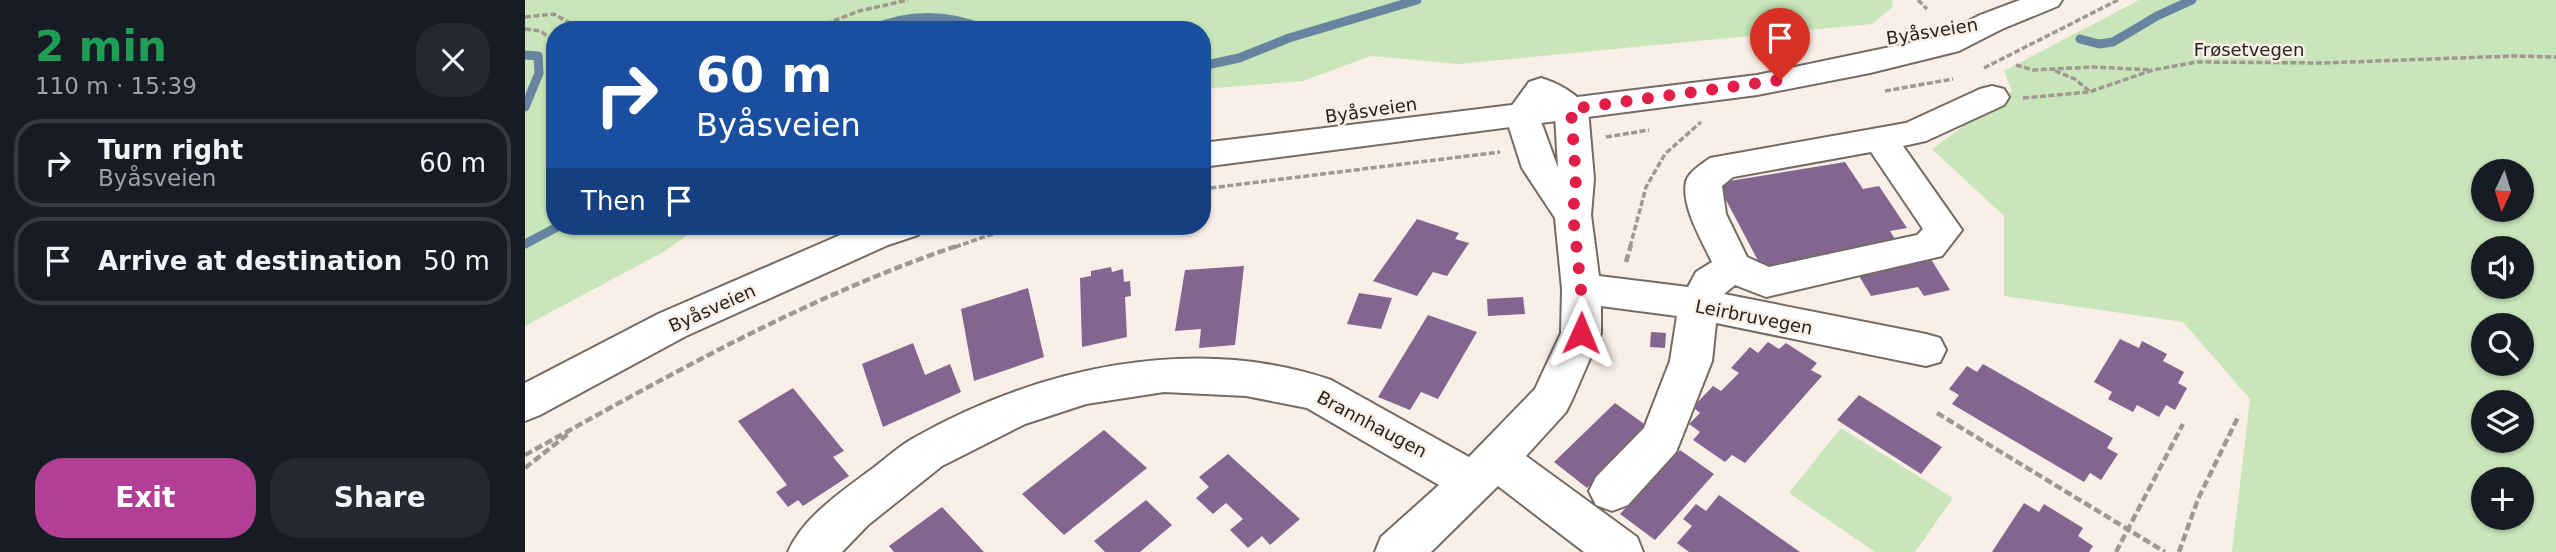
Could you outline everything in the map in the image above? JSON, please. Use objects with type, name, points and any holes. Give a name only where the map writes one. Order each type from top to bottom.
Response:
[{"type":"main road","points":[[1991,22],[2047,0]]},
{"type":"main road","name":"Byåsveien","points":[[1211,154],[1763,62],[1927,29],[1991,22]]},
{"type":"main road","name":"Byåsveien","points":[[1571,109],[1757,85],[1870,64],[1948,44],[1991,22]]},
{"type":"main road","points":[[1880,139],[1943,230],[1930,246],[1766,282],[1733,267],[1708,214],[1704,182],[1721,167],[1914,133],[1992,97]]},
{"type":"main road","points":[[1398,552],[1485,471],[1551,400],[1581,333],[1581,289],[1573,215],[1576,179],[1571,109],[1532,102],[1530,148],[1548,186],[1573,215]]},
{"type":"main road","name":"Byåsveien","points":[[1211,135],[1358,110],[1532,102]]},
{"type":"main road","name":"Byåsveien","points":[[525,403],[672,325],[876,235]]},
{"type":"main road","points":[[1612,491],[1661,439],[1691,361],[1698,306],[1710,282],[1733,267]]},
{"type":"main road","name":"Leirbruvegen","points":[[1581,289],[1620,292],[1926,350]]},
{"type":"main road","name":"Brannhaugen","points":[[811,552],[852,511],[926,453],[1025,406],[1086,387],[1164,375],[1246,379],[1316,391],[1425,452],[1485,471]]},
{"type":"main road","points":[[1485,471],[1620,552]]},
{"type":"path","points":[[833,21],[859,11],[908,0]]},
{"type":"path","points":[[1918,0],[1927,9]]},
{"type":"path","points":[[525,17],[554,14],[566,21]]},
{"type":"path","points":[[525,29],[541,31],[546,35]]},
{"type":"path","name":"Frøsetvegen","points":[[1950,80],[1992,97],[2008,99],[2089,92],[2153,70],[2197,62],[2322,63],[2556,57]]},
{"type":"path","points":[[2016,65],[2033,70],[2094,67],[2153,70]]},
{"type":"path","points":[[2054,70],[2075,79],[2089,92]]},
{"type":"path","points":[[1624,270],[1646,187],[1665,155],[1701,122]]},
{"type":"path","points":[[1211,187],[1506,151]]},
{"type":"path","points":[[525,456],[716,350],[897,266],[989,235]]},
{"type":"path","points":[[1937,414],[2165,552]]},
{"type":"path","points":[[2179,552],[2198,499],[2239,415]]},
{"type":"path","points":[[2116,552],[2183,424]]},
{"type":"path","points":[[525,468],[580,425]]},
{"type":"green space","points":[[525,0],[1892,0],[1893,7],[1872,24],[1459,64],[1371,56],[1303,81],[1211,88],[1211,21],[546,21],[546,235],[687,235],[665,251],[525,326]]},
{"type":"green space","points":[[2139,0],[2556,0],[2556,552],[2232,552],[2250,399],[2183,322],[2004,296],[2004,216],[1932,149],[2012,91],[2004,71]]},
{"type":"green space","points":[[1841,428],[1953,498],[1915,552],[1875,552],[1789,493]]},
{"type":"building","points":[[1845,162],[1863,189],[1879,186],[1907,228],[1890,231],[1895,239],[1848,249],[1850,252],[1763,270],[1717,183]]},
{"type":"building","points":[[1417,219],[1459,233],[1455,239],[1469,243],[1447,276],[1433,272],[1417,296],[1373,281]]},
{"type":"building","points":[[1929,256],[1950,290],[1924,296],[1918,287],[1871,296],[1856,271]]},
{"type":"building","points":[[1244,266],[1235,345],[1199,348],[1201,329],[1175,331],[1185,270]]},
{"type":"building","points":[[1111,267],[1112,272],[1123,269],[1124,282],[1130,281],[1131,296],[1125,297],[1127,337],[1082,347],[1080,278],[1091,276],[1091,271]]},
{"type":"building","points":[[1028,288],[1044,357],[974,381],[961,309]]},
{"type":"building","points":[[1359,293],[1392,298],[1381,329],[1347,324]]},
{"type":"building","points":[[1523,297],[1525,314],[1488,316],[1487,299]]},
{"type":"building","points":[[1428,315],[1477,332],[1438,399],[1421,392],[1410,410],[1378,397]]},
{"type":"building","points":[[1651,332],[1666,333],[1665,348],[1650,347]]},
{"type":"building","points":[[2120,339],[2139,348],[2142,341],[2167,354],[2163,361],[2184,372],[2178,383],[2187,388],[2175,410],[2166,405],[2159,417],[2137,405],[2133,412],[2108,399],[2112,392],[2094,382]]},
{"type":"building","points":[[1768,342],[1779,349],[1786,343],[1817,363],[1811,370],[1822,376],[1745,463],[1732,455],[1725,462],[1693,440],[1700,432],[1689,424],[1700,413],[1693,407],[1713,386],[1721,391],[1739,373],[1731,368],[1750,347],[1758,353]]},
{"type":"building","points":[[913,343],[925,375],[950,364],[961,392],[883,427],[862,364]]},
{"type":"building","points":[[1983,364],[2113,438],[2107,448],[2118,454],[2101,480],[2090,473],[2084,482],[1952,404],[1959,395],[1949,389],[1967,366],[1977,372]]},
{"type":"building","points":[[793,388],[844,451],[833,457],[849,476],[803,506],[798,500],[788,507],[776,492],[787,485],[738,421]]},
{"type":"building","points":[[1859,395],[1942,447],[1921,474],[1837,420]]},
{"type":"building","points":[[1615,403],[1647,426],[1587,488],[1554,462]]},
{"type":"building","points":[[1104,430],[1147,468],[1064,535],[1022,494]]},
{"type":"building","points":[[1680,450],[1714,474],[1655,540],[1620,514]]},
{"type":"building","points":[[1228,454],[1300,519],[1270,545],[1262,536],[1248,548],[1230,530],[1243,519],[1226,503],[1213,514],[1196,498],[1209,487],[1199,477]]},
{"type":"building","points":[[1719,495],[1800,552],[1689,552],[1677,543],[1692,526],[1683,519],[1696,504],[1706,511]]},
{"type":"building","points":[[1146,500],[1172,525],[1140,552],[1105,552],[1094,541]]},
{"type":"building","points":[[2024,503],[2039,512],[2044,504],[2083,528],[2078,536],[2093,546],[2089,552],[1992,552]]},
{"type":"building","points":[[942,507],[984,552],[894,552],[889,546]]},
{"type":"waterway","points":[[1211,64],[1239,58],[1289,38],[1417,0]]},
{"type":"waterway","points":[[2080,39],[2099,44],[2113,42],[2157,16],[2192,0]]},
{"type":"waterway","points":[[899,21],[914,18],[958,21]]},
{"type":"waterway","points":[[525,55],[538,56],[539,73],[525,107]]},
{"type":"waterway","points":[[525,244],[546,233]]},
{"type":"route","points":[[1581,333],[1581,289],[1573,215],[1576,179],[1571,109],[1780,80]]}]
